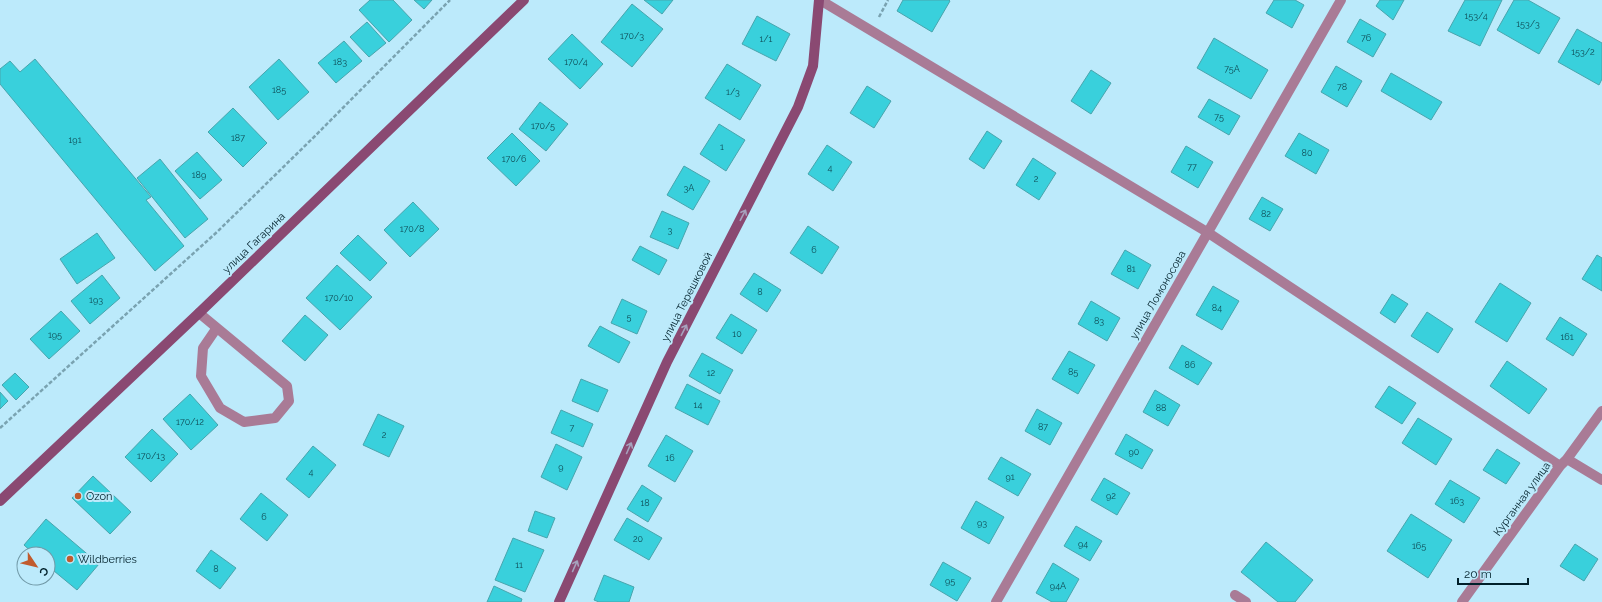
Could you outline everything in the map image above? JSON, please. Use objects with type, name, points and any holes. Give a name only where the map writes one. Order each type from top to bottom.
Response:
[{"type":"main road","name":"улица Гагарина","points":[[0,501],[524,0]]},
{"type":"main road","name":"улица Терешковой","points":[[559,602],[668,362],[798,107],[813,66],[820,0]]},
{"type":"street","points":[[820,0],[1207,232],[1560,466]]},
{"type":"street","name":"улица Ломоносова","points":[[996,602],[1341,0]]},
{"type":"street","points":[[198,313],[288,386],[289,401],[275,418],[244,422],[220,408],[201,376],[203,348],[216,329]]},
{"type":"street","name":"Курганная улица","points":[[1462,602],[1560,466],[1568,458],[1602,411]]},
{"type":"street","points":[[1568,458],[1602,480]]},
{"type":"street","points":[[1235,594],[1246,602]]},
{"type":"path","points":[[0,428],[217,232],[450,0]]},
{"type":"building","points":[[370,0],[393,0],[412,20],[389,42],[359,10]]},
{"type":"building","points":[[414,0],[432,0],[424,9]]},
{"type":"building","points":[[644,0],[673,0],[662,14]]},
{"type":"building","points":[[903,0],[950,1],[932,32],[897,11]]},
{"type":"building","points":[[1274,0],[1295,0],[1304,5],[1292,28],[1266,13]]},
{"type":"building","points":[[1380,0],[1404,0],[1393,20],[1376,6]]},
{"type":"building","points":[[1465,0],[1502,0],[1480,46],[1448,31]]},
{"type":"building","points":[[1514,0],[1528,0],[1560,18],[1539,54],[1497,30]]},
{"type":"building","points":[[632,4],[663,29],[632,67],[601,42]]},
{"type":"building","points":[[757,16],[790,34],[776,61],[742,44]]},
{"type":"building","points":[[1360,19],[1386,34],[1373,57],[1347,42]]},
{"type":"building","points":[[367,22],[386,43],[369,57],[350,37]]},
{"type":"building","points":[[1577,29],[1602,43],[1602,79],[1599,85],[1558,62]]},
{"type":"building","points":[[572,34],[603,64],[580,89],[548,59]]},
{"type":"building","points":[[1214,38],[1268,70],[1251,99],[1197,68]]},
{"type":"building","points":[[344,41],[362,61],[336,83],[318,63]]},
{"type":"building","points":[[35,59],[151,197],[146,200],[184,246],[155,271],[0,84],[0,69],[10,61],[20,72]]},
{"type":"building","points":[[279,59],[309,92],[278,120],[249,87]]},
{"type":"building","points":[[727,64],[761,85],[740,120],[705,98]]},
{"type":"building","points":[[1336,66],[1362,81],[1347,107],[1321,92]]},
{"type":"building","points":[[1091,70],[1111,83],[1091,114],[1071,101]]},
{"type":"building","points":[[1391,73],[1442,102],[1431,120],[1381,91]]},
{"type":"building","points":[[867,86],[891,101],[874,128],[850,113]]},
{"type":"building","points":[[1209,99],[1240,116],[1229,135],[1198,117]]},
{"type":"building","points":[[540,102],[568,124],[546,151],[519,129]]},
{"type":"building","points":[[233,108],[267,143],[243,167],[208,132]]},
{"type":"building","points":[[719,124],[745,140],[726,171],[700,154]]},
{"type":"building","points":[[987,131],[1002,141],[984,169],[969,159]]},
{"type":"building","points":[[512,133],[540,161],[516,186],[487,158]]},
{"type":"building","points":[[1299,133],[1329,150],[1316,174],[1285,156]]},
{"type":"building","points":[[827,145],[852,162],[833,191],[808,174]]},
{"type":"building","points":[[1186,146],[1213,162],[1198,188],[1171,172]]},
{"type":"building","points":[[197,152],[222,180],[200,199],[175,171]]},
{"type":"building","points":[[1033,158],[1056,173],[1039,200],[1016,185]]},
{"type":"building","points":[[160,159],[208,219],[185,238],[137,178]]},
{"type":"building","points":[[684,166],[710,181],[693,210],[667,195]]},
{"type":"building","points":[[1262,197],[1283,209],[1270,231],[1249,219]]},
{"type":"building","points":[[413,202],[439,229],[410,257],[384,230]]},
{"type":"building","points":[[662,211],[689,223],[678,249],[650,237]]},
{"type":"building","points":[[808,226],[839,247],[822,274],[790,253]]},
{"type":"building","points":[[97,233],[115,258],[77,284],[60,259]]},
{"type":"building","points":[[358,235],[387,263],[370,281],[340,253]]},
{"type":"building","points":[[640,246],[667,260],[659,275],[632,260]]},
{"type":"building","points":[[1125,250],[1151,265],[1138,289],[1111,274]]},
{"type":"building","points":[[1597,255],[1602,258],[1602,291],[1582,279]]},
{"type":"building","points":[[337,265],[372,297],[340,330],[306,298]]},
{"type":"building","points":[[754,273],[781,290],[767,312],[740,294]]},
{"type":"building","points":[[102,275],[120,298],[90,324],[71,301]]},
{"type":"building","points":[[1500,283],[1531,303],[1507,342],[1475,322]]},
{"type":"building","points":[[1213,286],[1239,301],[1222,330],[1196,315]]},
{"type":"building","points":[[1392,294],[1408,304],[1395,323],[1380,313]]},
{"type":"building","points":[[622,299],[647,311],[637,334],[611,323]]},
{"type":"building","points":[[1091,301],[1120,318],[1107,341],[1078,324]]},
{"type":"building","points":[[61,311],[80,331],[49,359],[30,339]]},
{"type":"building","points":[[1427,312],[1453,329],[1438,353],[1411,336]]},
{"type":"building","points":[[731,314],[757,330],[742,354],[716,338]]},
{"type":"building","points":[[305,315],[328,335],[305,361],[282,341]]},
{"type":"building","points":[[1560,317],[1587,334],[1573,356],[1546,339]]},
{"type":"building","points":[[600,326],[630,342],[619,363],[588,346]]},
{"type":"building","points":[[1182,345],[1212,363],[1198,385],[1169,368]]},
{"type":"building","points":[[1069,351],[1095,365],[1078,394],[1052,379]]},
{"type":"building","points":[[702,353],[733,370],[720,394],[689,376]]},
{"type":"building","points":[[1507,361],[1547,389],[1529,414],[1490,386]]},
{"type":"building","points":[[15,373],[29,387],[16,400],[2,385]]},
{"type":"building","points":[[581,379],[608,390],[598,412],[572,401]]},
{"type":"building","points":[[687,384],[720,401],[708,425],[675,408]]},
{"type":"building","points":[[1389,386],[1416,403],[1402,424],[1375,407]]},
{"type":"building","points":[[1155,390],[1180,405],[1168,426],[1143,412]]},
{"type":"building","points":[[0,392],[8,401],[0,409]]},
{"type":"building","points":[[190,394],[218,425],[191,450],[163,419]]},
{"type":"building","points":[[1037,409],[1062,423],[1050,445],[1025,431]]},
{"type":"building","points":[[561,410],[593,424],[583,447],[551,433]]},
{"type":"building","points":[[378,414],[404,426],[389,457],[363,445]]},
{"type":"building","points":[[1418,418],[1452,439],[1436,465],[1402,443]]},
{"type":"building","points":[[152,429],[178,454],[151,482],[125,457]]},
{"type":"building","points":[[1126,434],[1153,450],[1142,469],[1115,454]]},
{"type":"building","points":[[666,435],[693,451],[675,482],[648,466]]},
{"type":"building","points":[[556,444],[582,457],[567,490],[541,477]]},
{"type":"building","points":[[313,446],[336,465],[309,498],[286,479]]},
{"type":"building","points":[[1497,449],[1520,463],[1506,484],[1483,470]]},
{"type":"building","points":[[1001,457],[1031,474],[1018,496],[988,479]]},
{"type":"building","points":[[93,476],[131,512],[110,534],[72,498]]},
{"type":"building","points":[[1104,478],[1130,493],[1117,515],[1091,500]]},
{"type":"building","points":[[1450,480],[1480,498],[1464,523],[1435,504]]},
{"type":"building","points":[[642,485],[662,498],[648,522],[627,509]]},
{"type":"building","points":[[261,493],[288,515],[267,541],[240,519]]},
{"type":"building","points":[[976,501],[1004,517],[989,544],[961,528]]},
{"type":"building","points":[[535,511],[555,518],[547,538],[528,531]]},
{"type":"building","points":[[1411,514],[1452,540],[1428,578],[1387,551]]},
{"type":"building","points":[[627,518],[662,538],[649,560],[614,540]]},
{"type":"building","name":"Wildberries","points":[[46,519],[99,564],[77,590],[56,573],[56,546],[24,545]]},
{"type":"building","points":[[1076,526],[1102,541],[1090,561],[1064,546]]},
{"type":"building","points":[[513,538],[544,550],[525,592],[495,580]]},
{"type":"building","points":[[1266,542],[1313,580],[1295,602],[1278,602],[1241,572]]},
{"type":"building","points":[[1575,544],[1598,559],[1584,581],[1560,566]]},
{"type":"building","points":[[211,550],[236,568],[220,589],[196,571]]},
{"type":"building","points":[[943,562],[971,578],[957,601],[930,585]]},
{"type":"building","points":[[1053,563],[1079,579],[1066,602],[1052,602],[1036,593]]},
{"type":"building","points":[[604,575],[634,587],[629,602],[599,602],[594,600]]},
{"type":"building","points":[[494,586],[522,599],[521,602],[487,602]]},
{"type":"place","name":"Ozon","points":[[78,496]]},
{"type":"place","name":"Wildberries","points":[[70,559]]}]
